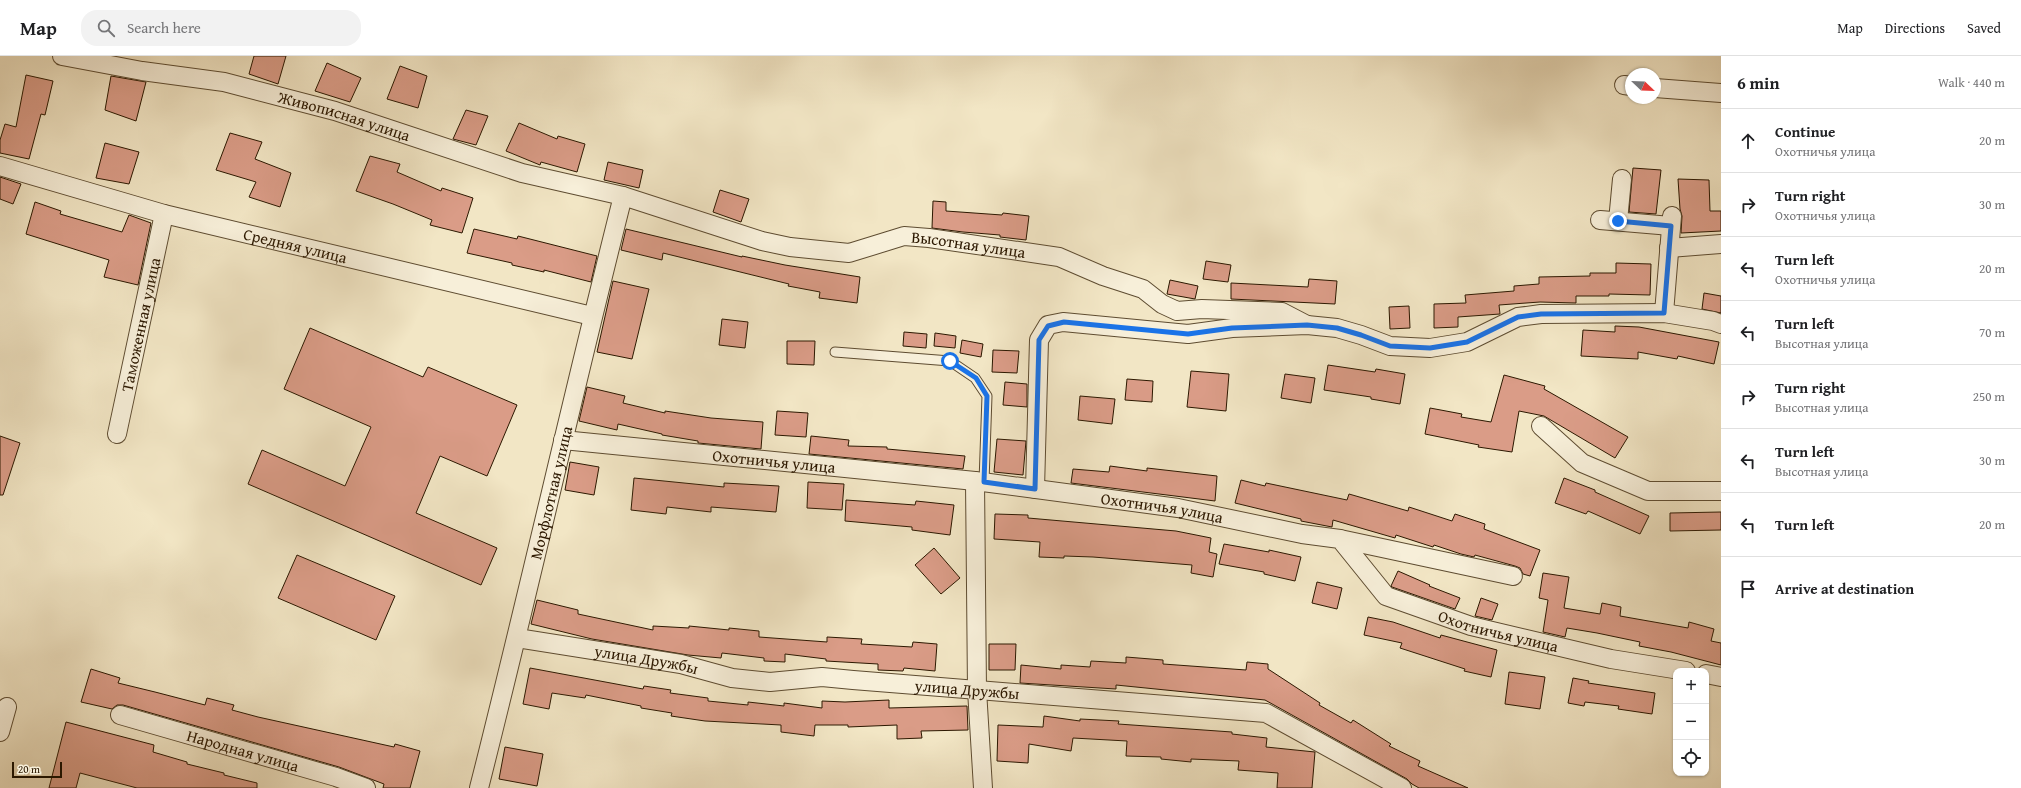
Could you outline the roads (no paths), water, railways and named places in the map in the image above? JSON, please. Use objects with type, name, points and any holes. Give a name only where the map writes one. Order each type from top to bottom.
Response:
[{"type":"street","name":"Живописная улица","points":[[62,56],[142,71],[224,82],[335,111],[522,173],[623,196]]},
{"type":"street","points":[[1661,88],[1721,93]]},
{"type":"street","name":"Средняя улица","points":[[0,166],[164,214],[592,316]]},
{"type":"street","points":[[1622,179],[1609,220],[1672,221],[1664,313]]},
{"type":"street","name":"Морфлотная улица","points":[[479,788],[517,638],[592,316],[623,196]]},
{"type":"street","name":"Высотная улица","points":[[623,196],[762,241],[790,247],[849,253],[904,236],[929,238],[1059,257],[1102,276],[1143,289],[1162,304],[1177,311],[1202,309],[1282,312],[1307,325]]},
{"type":"street","name":"Таможенная улица","points":[[117,434],[164,214]]},
{"type":"street","points":[[1669,248],[1721,244]]},
{"type":"street","name":"Высотная улица","points":[[1035,489],[1039,340],[1048,326],[1064,322],[1188,334],[1232,328],[1307,325],[1337,328],[1390,346],[1430,348],[1467,342],[1518,317],[1541,314],[1664,313],[1713,321],[1721,324]]},
{"type":"street","points":[[1541,426],[1582,463],[1648,491],[1721,491]]},
{"type":"street","name":"Охотничья улица","points":[[564,440],[979,482],[1178,508],[1302,534],[1340,539],[1513,576]]},
{"type":"street","points":[[979,482],[977,690],[983,788]]},
{"type":"street","name":"Охотничья улица","points":[[1340,539],[1386,596],[1470,626],[1612,659],[1673,669]]},
{"type":"street","name":"улица Дружбы","points":[[517,638],[681,664],[732,678],[770,682],[822,678],[1266,713],[1402,788]]},
{"type":"street","points":[[1709,675],[1721,677]]},
{"type":"street","points":[[0,732],[7,707]]},
{"type":"street","name":"Народная улица","points":[[120,715],[329,775],[366,788]]},
{"type":"lane","points":[[835,352],[950,361],[976,378],[987,396],[979,482]]}]
